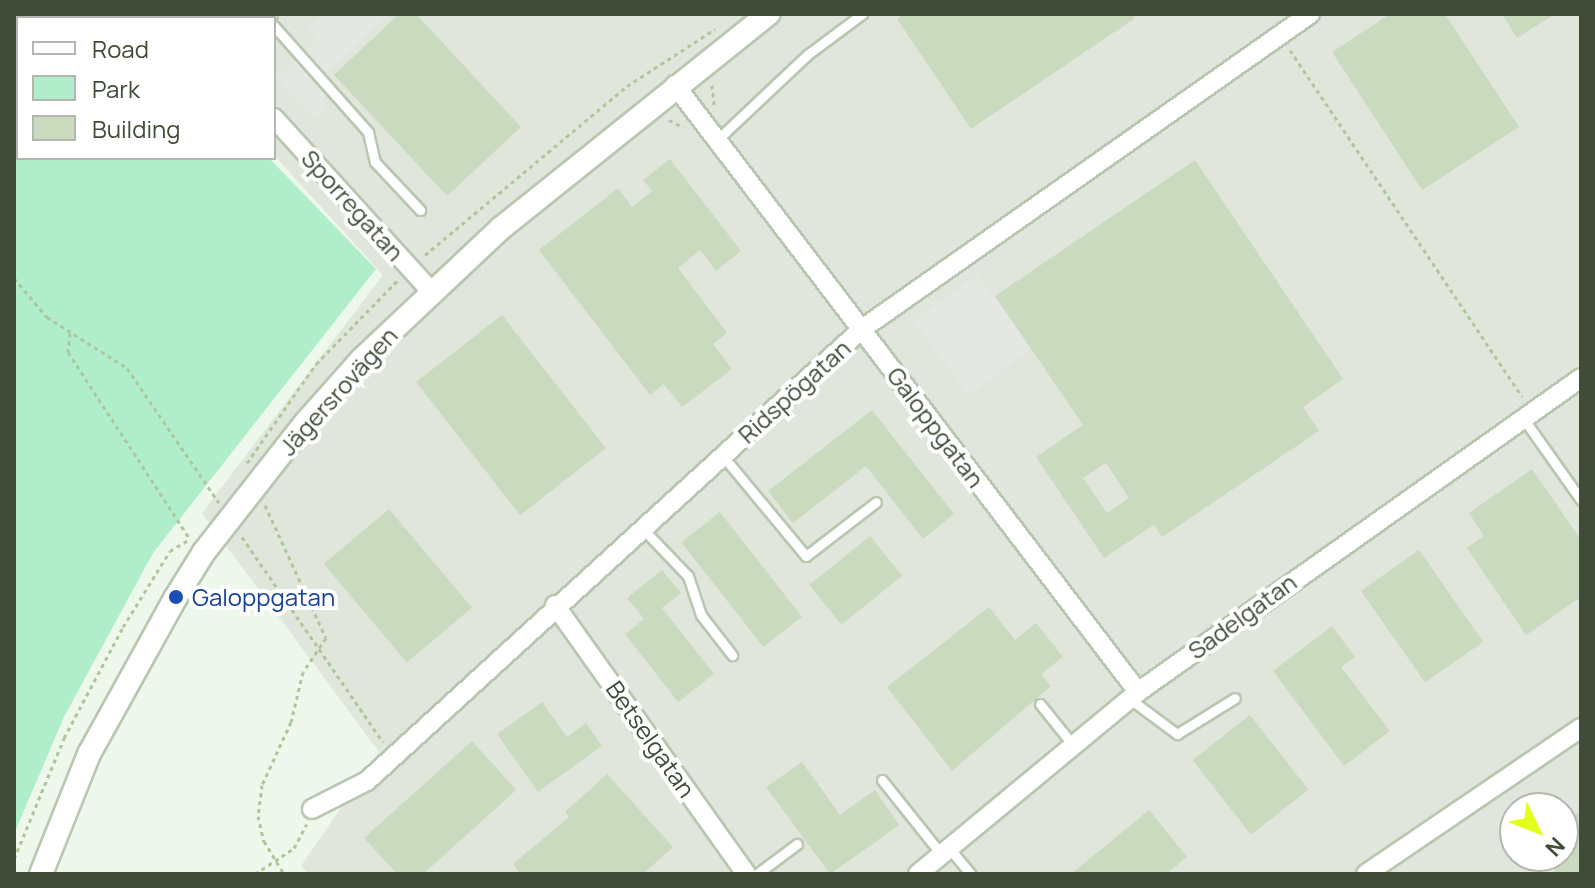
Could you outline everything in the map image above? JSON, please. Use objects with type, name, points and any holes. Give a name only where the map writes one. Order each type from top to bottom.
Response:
[{"type":"street","name":"Jägersrovägen","points":[[41,874],[108,716],[204,552],[315,412],[432,292],[675,85],[768,14]]},
{"type":"street","name":"Ridspögatan","points":[[312,809],[367,781],[555,605],[862,329],[1310,14]]},
{"type":"street","name":"Galoppgatan","points":[[675,85],[862,329],[1134,696]]},
{"type":"street","name":"Sporregatan","points":[[276,120],[432,292]]},
{"type":"street","name":"Sadelgatan","points":[[918,874],[1134,696],[1581,378]]},
{"type":"street","name":"Betselgatan","points":[[555,605],[746,874]]},
{"type":"street","points":[[1366,874],[1581,728]]},
{"type":"lane","points":[[718,139],[807,55],[862,14]]},
{"type":"lane","points":[[276,28],[368,132],[375,162],[420,210]]},
{"type":"lane","points":[[1528,415],[1581,500]]},
{"type":"lane","points":[[722,455],[806,556],[876,502]]},
{"type":"lane","points":[[641,527],[688,576],[701,615],[732,655]]},
{"type":"lane","points":[[1134,696],[1177,734],[1235,698]]},
{"type":"lane","points":[[1040,704],[1073,745]]},
{"type":"lane","points":[[882,780],[945,851],[971,874]]},
{"type":"lane","points":[[757,874],[797,844]]},
{"type":"path","points":[[1279,34],[1528,415]]},
{"type":"path","points":[[658,119],[686,128]]},
{"type":"path","points":[[14,278],[47,317],[127,368],[219,503]]},
{"type":"path","points":[[71,332],[65,342],[68,352],[190,539]]},
{"type":"path","points":[[263,501],[326,638],[303,672],[291,722],[262,785],[258,816],[284,874]]},
{"type":"path","points":[[238,531],[317,650],[393,756]]},
{"type":"path","points":[[14,859],[89,689],[156,574],[181,543]]},
{"type":"path","points":[[255,874],[294,848],[312,809]]},
{"type":"shaded area","points":[[255,14],[1581,14],[1581,874],[309,874],[301,866],[379,752],[202,513],[383,275],[276,157],[276,16],[252,16]]},
{"type":"shaded area","points":[[323,14],[389,14],[327,72],[324,110],[314,119],[277,79],[317,40],[307,29]]},
{"type":"shaded area","points":[[977,275],[1031,349],[968,395],[914,321]]},
{"type":"green space","points":[[14,14],[239,14],[16,16],[16,160],[271,160],[376,269],[153,553],[64,717],[14,834]]},
{"type":"building","points":[[399,14],[416,14],[521,127],[447,196],[334,75]]},
{"type":"building","points":[[905,14],[1132,14],[1135,18],[971,129],[897,19]]},
{"type":"building","points":[[1390,14],[1445,14],[1519,127],[1422,190],[1332,52]]},
{"type":"building","points":[[1502,14],[1555,14],[1517,38]]},
{"type":"building","points":[[670,159],[741,251],[716,271],[700,250],[678,268],[727,333],[713,344],[732,369],[682,407],[664,384],[650,395],[539,250],[618,188],[632,207],[652,191],[643,180]]},
{"type":"building","points":[[1195,160],[1343,379],[1303,407],[1319,431],[1162,537],[1154,525],[1104,558],[1036,457],[1083,425],[995,296]],"holes":[[[1106,463],[1129,498],[1107,513],[1083,478]]]},
{"type":"building","points":[[502,315],[606,448],[520,515],[416,382]]},
{"type":"building","points":[[872,410],[954,514],[923,539],[866,466],[793,523],[768,491]]},
{"type":"building","points":[[1532,469],[1581,540],[1581,597],[1526,635],[1467,548],[1484,536],[1469,513]]},
{"type":"building","points":[[389,509],[472,608],[407,662],[324,564]]},
{"type":"building","points":[[720,512],[802,617],[763,647],[681,542]]},
{"type":"building","points":[[870,536],[902,576],[841,625],[809,585]]},
{"type":"building","points":[[1419,550],[1483,642],[1425,682],[1361,591]]},
{"type":"building","points":[[662,570],[681,593],[662,608],[714,674],[678,702],[625,634],[644,619],[627,598]]},
{"type":"building","points":[[989,607],[1015,640],[1036,623],[1063,657],[1041,674],[1051,686],[952,771],[887,687]]},
{"type":"building","points":[[1332,626],[1355,657],[1341,667],[1390,731],[1344,766],[1273,671]]},
{"type":"building","points":[[542,702],[567,737],[586,723],[602,746],[538,792],[497,734]]},
{"type":"building","points":[[1250,715],[1308,790],[1251,835],[1192,760]]},
{"type":"building","points":[[472,741],[516,790],[423,874],[397,874],[364,838]]},
{"type":"building","points":[[802,762],[840,815],[875,790],[899,825],[830,874],[766,787]]},
{"type":"building","points":[[607,774],[673,847],[643,874],[520,874],[513,864],[569,817],[565,812]]},
{"type":"building","points":[[1149,810],[1187,857],[1166,874],[1071,874]]},
{"type":"building","points":[[1581,811],[1581,874],[1557,874],[1556,872],[1579,872]]},
{"type":"place","name":"Galoppgatan","points":[[176,597]]}]
